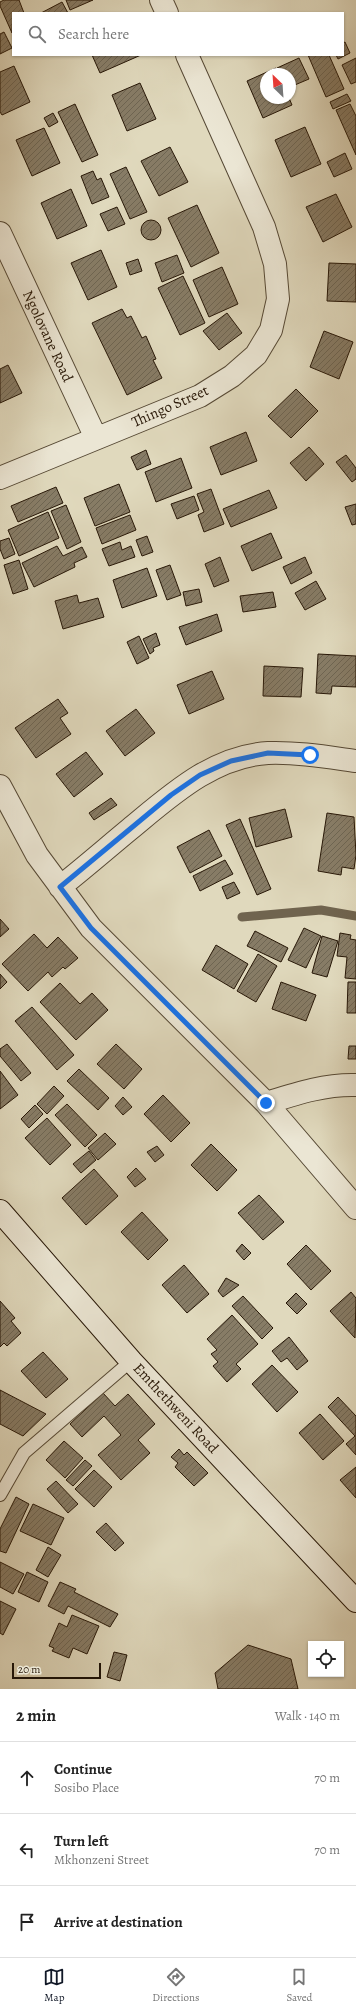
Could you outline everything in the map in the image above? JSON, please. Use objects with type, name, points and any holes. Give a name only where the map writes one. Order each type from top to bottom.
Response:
[{"type":"street","points":[[161,0],[167,12]]},
{"type":"street","name":"Thingo Street","points":[[0,478],[206,392],[232,376],[256,355],[271,330],[278,299],[275,264],[264,227],[186,56]]},
{"type":"street","name":"Ngolovane Road","points":[[0,233],[96,438]]},
{"type":"street","points":[[60,887],[171,795],[200,775],[231,761],[268,753],[310,755],[356,761]]},
{"type":"street","points":[[0,786],[37,855],[91,928],[266,1103],[356,1208]]},
{"type":"street","points":[[266,1103],[310,1090],[342,1084],[356,1085]]},
{"type":"street","name":"Emthethweni Road","points":[[0,1211],[131,1361],[356,1601]]},
{"type":"lane","points":[[0,1495],[24,1453],[131,1361]]},
{"type":"building","points":[[4,0],[19,0],[24,12],[12,12],[12,33],[0,6],[0,2]]},
{"type":"building","points":[[66,0],[93,0],[70,10]]},
{"type":"building","points":[[62,2],[67,12],[43,12]]},
{"type":"building","points":[[4,32],[12,48],[0,54],[0,34]]},
{"type":"building","points":[[344,42],[350,53],[344,56]]},
{"type":"building","points":[[92,56],[139,56],[100,73]]},
{"type":"building","points":[[308,56],[329,56],[344,89],[326,97]]},
{"type":"building","points":[[336,56],[344,56],[338,59]]},
{"type":"building","points":[[299,58],[309,79],[296,84],[296,68],[277,68]]},
{"type":"building","points":[[356,58],[356,82],[351,84],[342,65]]},
{"type":"building","points":[[14,66],[30,102],[2,115],[0,112],[0,72]]},
{"type":"building","points":[[260,75],[260,104],[292,105],[263,118],[247,81]]},
{"type":"building","points":[[140,83],[156,119],[127,131],[112,95]]},
{"type":"building","points":[[347,94],[351,101],[333,109],[330,102]]},
{"type":"building","points":[[75,104],[98,155],[82,162],[58,112]]},
{"type":"building","points":[[350,104],[356,116],[356,155],[336,110]]},
{"type":"building","points":[[53,113],[58,122],[49,127],[44,118]]},
{"type":"building","points":[[305,127],[321,164],[291,177],[275,140]]},
{"type":"building","points":[[44,128],[60,163],[32,176],[16,140]]},
{"type":"building","points":[[170,147],[188,182],[159,196],[141,161]]},
{"type":"building","points":[[345,153],[352,169],[334,177],[327,162]]},
{"type":"building","points":[[126,167],[147,212],[130,219],[110,174]]},
{"type":"building","points":[[93,171],[97,180],[101,178],[109,197],[92,204],[81,176]]},
{"type":"building","points":[[71,189],[87,226],[57,239],[41,203]]},
{"type":"building","points":[[336,194],[352,227],[323,242],[306,207]]},
{"type":"building","points":[[197,205],[219,253],[191,267],[168,218]]},
{"type":"building","points":[[117,207],[125,224],[108,231],[100,214]]},
{"type":"building","points":[[151,220],[158,223],[161,230],[158,237],[151,240],[144,237],[141,230],[144,223]]},
{"type":"building","points":[[101,250],[117,287],[88,300],[71,263]]},
{"type":"building","points":[[177,255],[184,273],[162,282],[155,263]]},
{"type":"building","points":[[138,259],[142,271],[130,275],[126,263]]},
{"type":"building","points":[[329,263],[356,264],[356,302],[327,301]]},
{"type":"building","points":[[222,267],[238,304],[209,317],[193,280]]},
{"type":"building","points":[[183,276],[205,323],[180,335],[158,288]]},
{"type":"building","points":[[122,309],[127,318],[131,316],[142,338],[146,336],[156,359],[153,360],[162,378],[127,395],[92,323]]},
{"type":"building","points":[[227,313],[242,333],[219,350],[203,331]]},
{"type":"building","points":[[324,331],[353,342],[339,379],[310,367]]},
{"type":"building","points":[[8,365],[22,393],[0,403],[0,369]]},
{"type":"building","points":[[296,389],[318,411],[291,438],[268,416]]},
{"type":"building","points":[[246,432],[257,461],[221,475],[210,447]]},
{"type":"building","points":[[309,447],[324,464],[306,481],[290,463]]},
{"type":"building","points":[[146,450],[151,464],[137,470],[131,457]]},
{"type":"building","points":[[346,455],[356,468],[356,479],[352,482],[336,462]]},
{"type":"building","points":[[181,458],[192,488],[156,502],[145,472]]},
{"type":"building","points":[[119,484],[130,512],[95,526],[84,498]]},
{"type":"building","points":[[56,487],[63,503],[18,522],[11,506]]},
{"type":"building","points":[[211,489],[224,524],[204,532],[198,515],[204,512],[197,494]]},
{"type":"building","points":[[269,490],[277,508],[231,527],[223,509]]},
{"type":"building","points":[[194,496],[199,510],[177,519],[171,504]]},
{"type":"building","points":[[356,504],[356,524],[352,525],[345,507]]},
{"type":"building","points":[[66,505],[81,542],[67,549],[51,511]]},
{"type":"building","points":[[48,512],[59,538],[19,556],[8,530]]},
{"type":"building","points":[[130,515],[136,530],[102,544],[96,528]]},
{"type":"building","points":[[271,533],[282,558],[252,571],[241,546]]},
{"type":"building","points":[[147,536],[153,552],[142,556],[136,540]]},
{"type":"building","points":[[9,538],[15,554],[4,559],[0,549],[0,541]]},
{"type":"building","points":[[120,542],[122,550],[131,546],[135,557],[109,566],[102,549]]},
{"type":"building","points":[[57,546],[63,556],[82,547],[87,557],[74,563],[75,567],[34,587],[22,563]]},
{"type":"building","points":[[220,557],[229,581],[214,587],[205,564]]},
{"type":"building","points":[[305,557],[312,573],[291,584],[283,567]]},
{"type":"building","points":[[19,560],[28,589],[13,594],[4,565]]},
{"type":"building","points":[[170,565],[181,595],[167,600],[156,570]]},
{"type":"building","points":[[147,568],[157,596],[122,608],[113,580]]},
{"type":"building","points":[[316,581],[326,599],[305,610],[295,593]]},
{"type":"building","points":[[199,589],[202,602],[186,606],[183,592]]},
{"type":"building","points":[[273,592],[276,607],[243,612],[240,596]]},
{"type":"building","points":[[77,595],[79,603],[98,598],[104,617],[63,629],[55,601]]},
{"type":"building","points":[[217,614],[222,631],[186,645],[179,627]]},
{"type":"building","points":[[156,633],[160,645],[153,648],[154,651],[150,654],[143,639]]},
{"type":"building","points":[[139,636],[149,658],[137,664],[127,642]]},
{"type":"building","points":[[318,654],[356,656],[356,687],[332,686],[331,694],[316,693]]},
{"type":"building","points":[[264,666],[303,668],[301,697],[263,696]]},
{"type":"building","points":[[212,671],[224,699],[189,714],[177,685]]},
{"type":"building","points":[[58,699],[68,713],[60,718],[71,734],[36,758],[15,728]]},
{"type":"building","points":[[136,709],[155,733],[125,756],[106,731]]},
{"type":"building","points":[[86,752],[103,774],[74,797],[56,774]]},
{"type":"building","points":[[111,798],[117,805],[94,820],[89,813]]},
{"type":"building","points":[[285,809],[292,837],[256,847],[249,818]]},
{"type":"building","points":[[327,813],[354,817],[356,855],[354,869],[342,867],[341,875],[318,871]]},
{"type":"building","points":[[240,819],[271,889],[257,895],[226,825]]},
{"type":"building","points":[[209,830],[222,856],[190,873],[177,847]]},
{"type":"building","points":[[225,860],[233,874],[200,891],[193,876]]},
{"type":"building","points":[[234,882],[240,893],[227,899],[222,887]]},
{"type":"building","points":[[0,919],[9,929],[0,937]]},
{"type":"building","points":[[304,928],[321,936],[306,968],[288,960]]},
{"type":"building","points":[[255,931],[288,948],[281,962],[247,946]]},
{"type":"building","points":[[340,933],[351,935],[350,939],[356,940],[356,979],[345,978],[347,957],[337,956]]},
{"type":"building","points":[[34,934],[47,948],[58,937],[78,958],[65,969],[63,967],[52,977],[48,972],[28,991],[2,964]]},
{"type":"building","points":[[322,936],[338,941],[327,977],[312,973]]},
{"type":"building","points":[[216,945],[248,964],[234,989],[202,970]]},
{"type":"building","points":[[258,954],[277,966],[256,1002],[237,991]]},
{"type":"building","points":[[0,974],[7,982],[0,989]]},
{"type":"building","points":[[281,982],[316,995],[306,1021],[272,1009]]},
{"type":"building","points":[[348,982],[356,982],[356,1013],[347,1013]]},
{"type":"building","points":[[60,983],[80,1004],[92,993],[108,1010],[76,1040],[40,1002]]},
{"type":"building","points":[[32,1007],[74,1055],[57,1070],[15,1021]]},
{"type":"building","points":[[7,1044],[31,1073],[21,1081],[0,1056],[0,1049]]},
{"type":"building","points":[[116,1044],[142,1069],[124,1089],[97,1064]]},
{"type":"building","points":[[349,1046],[356,1046],[356,1059],[348,1059]]},
{"type":"building","points":[[79,1069],[109,1098],[98,1110],[67,1081]]},
{"type":"building","points":[[0,1071],[18,1095],[0,1109]]},
{"type":"building","points":[[54,1086],[64,1096],[47,1114],[37,1104]]},
{"type":"building","points":[[163,1095],[190,1123],[171,1142],[144,1114]]},
{"type":"building","points":[[123,1097],[132,1107],[123,1115],[115,1106]]},
{"type":"building","points":[[67,1104],[97,1135],[85,1147],[55,1115]]},
{"type":"building","points":[[35,1105],[43,1114],[29,1128],[21,1119]]},
{"type":"building","points":[[47,1118],[71,1145],[50,1165],[25,1138]]},
{"type":"building","points":[[105,1133],[116,1144],[98,1160],[88,1148]]},
{"type":"building","points":[[211,1144],[237,1170],[217,1191],[191,1165]]},
{"type":"building","points":[[157,1146],[164,1155],[155,1162],[147,1152]]},
{"type":"building","points":[[89,1151],[96,1160],[81,1173],[73,1164]]},
{"type":"building","points":[[136,1168],[146,1179],[135,1187],[127,1177]]},
{"type":"building","points":[[94,1169],[118,1196],[86,1225],[62,1198]]},
{"type":"building","points":[[259,1195],[284,1222],[263,1240],[238,1213]]},
{"type":"building","points":[[142,1212],[168,1240],[148,1260],[121,1232]]},
{"type":"building","points":[[242,1244],[251,1253],[244,1260],[236,1251]]},
{"type":"building","points":[[306,1245],[331,1271],[311,1290],[287,1264]]},
{"type":"building","points":[[184,1265],[209,1294],[187,1313],[162,1285]]},
{"type":"building","points":[[226,1278],[239,1285],[223,1297],[218,1291]]},
{"type":"building","points":[[351,1292],[356,1298],[355,1338],[330,1311]]},
{"type":"building","points":[[296,1293],[307,1304],[297,1314],[286,1303]]},
{"type":"building","points":[[243,1296],[273,1328],[262,1339],[232,1306]]},
{"type":"building","points":[[0,1301],[15,1318],[11,1321],[21,1333],[7,1346],[4,1343],[0,1347]]},
{"type":"building","points":[[232,1315],[258,1344],[236,1364],[241,1369],[227,1382],[213,1366],[218,1362],[211,1354],[217,1350],[207,1339]]},
{"type":"building","points":[[289,1337],[308,1361],[297,1370],[287,1358],[281,1362],[272,1351]]},
{"type":"building","points":[[43,1352],[68,1379],[46,1398],[21,1371]]},
{"type":"building","points":[[272,1365],[298,1392],[277,1412],[252,1384]]},
{"type":"building","points":[[0,1390],[46,1414],[23,1436],[0,1424]]},
{"type":"building","points":[[103,1393],[115,1406],[128,1394],[155,1424],[138,1440],[150,1453],[121,1480],[98,1455],[121,1435],[104,1416],[82,1437],[70,1424]]},
{"type":"building","points":[[338,1397],[356,1416],[356,1455],[346,1444],[355,1436],[328,1407]]},
{"type":"building","points":[[320,1414],[344,1441],[323,1460],[299,1433]]},
{"type":"building","points":[[64,1441],[83,1458],[65,1478],[46,1460]]},
{"type":"building","points":[[179,1449],[184,1455],[187,1452],[208,1473],[194,1486],[175,1467],[178,1463],[171,1457]]},
{"type":"building","points":[[85,1460],[92,1466],[73,1486],[66,1480]]},
{"type":"building","points":[[356,1467],[356,1498],[340,1480]]},
{"type":"building","points":[[94,1470],[112,1487],[94,1507],[75,1489]]},
{"type":"building","points":[[56,1481],[78,1504],[68,1513],[47,1489]]},
{"type":"building","points":[[16,1497],[29,1504],[6,1553],[0,1551],[0,1529]]},
{"type":"building","points":[[33,1504],[64,1518],[51,1545],[20,1531]]},
{"type":"building","points":[[106,1523],[124,1543],[115,1551],[96,1532]]},
{"type":"building","points":[[48,1547],[61,1555],[48,1577],[36,1570]]},
{"type":"building","points":[[0,1562],[24,1574],[13,1594],[0,1587]]},
{"type":"building","points":[[27,1572],[48,1582],[39,1602],[18,1592]]},
{"type":"building","points":[[60,1582],[76,1589],[74,1592],[118,1614],[110,1627],[68,1606],[64,1614],[48,1606]]},
{"type":"building","points":[[0,1601],[16,1609],[3,1635],[0,1633]]},
{"type":"building","points":[[72,1615],[99,1626],[87,1654],[73,1648],[69,1658],[52,1651],[54,1648],[49,1646],[59,1623],[67,1627]]},
{"type":"building","points":[[248,1645],[291,1659],[298,1689],[218,1689],[215,1673]]},
{"type":"building","points":[[114,1652],[127,1655],[120,1681],[107,1677]]},
{"type":"waterway","points":[[242,917],[321,910],[356,916]]},
{"type":"route","points":[[266,1103],[91,928],[60,887],[171,795],[200,775],[231,761],[268,753],[310,755]]}]
